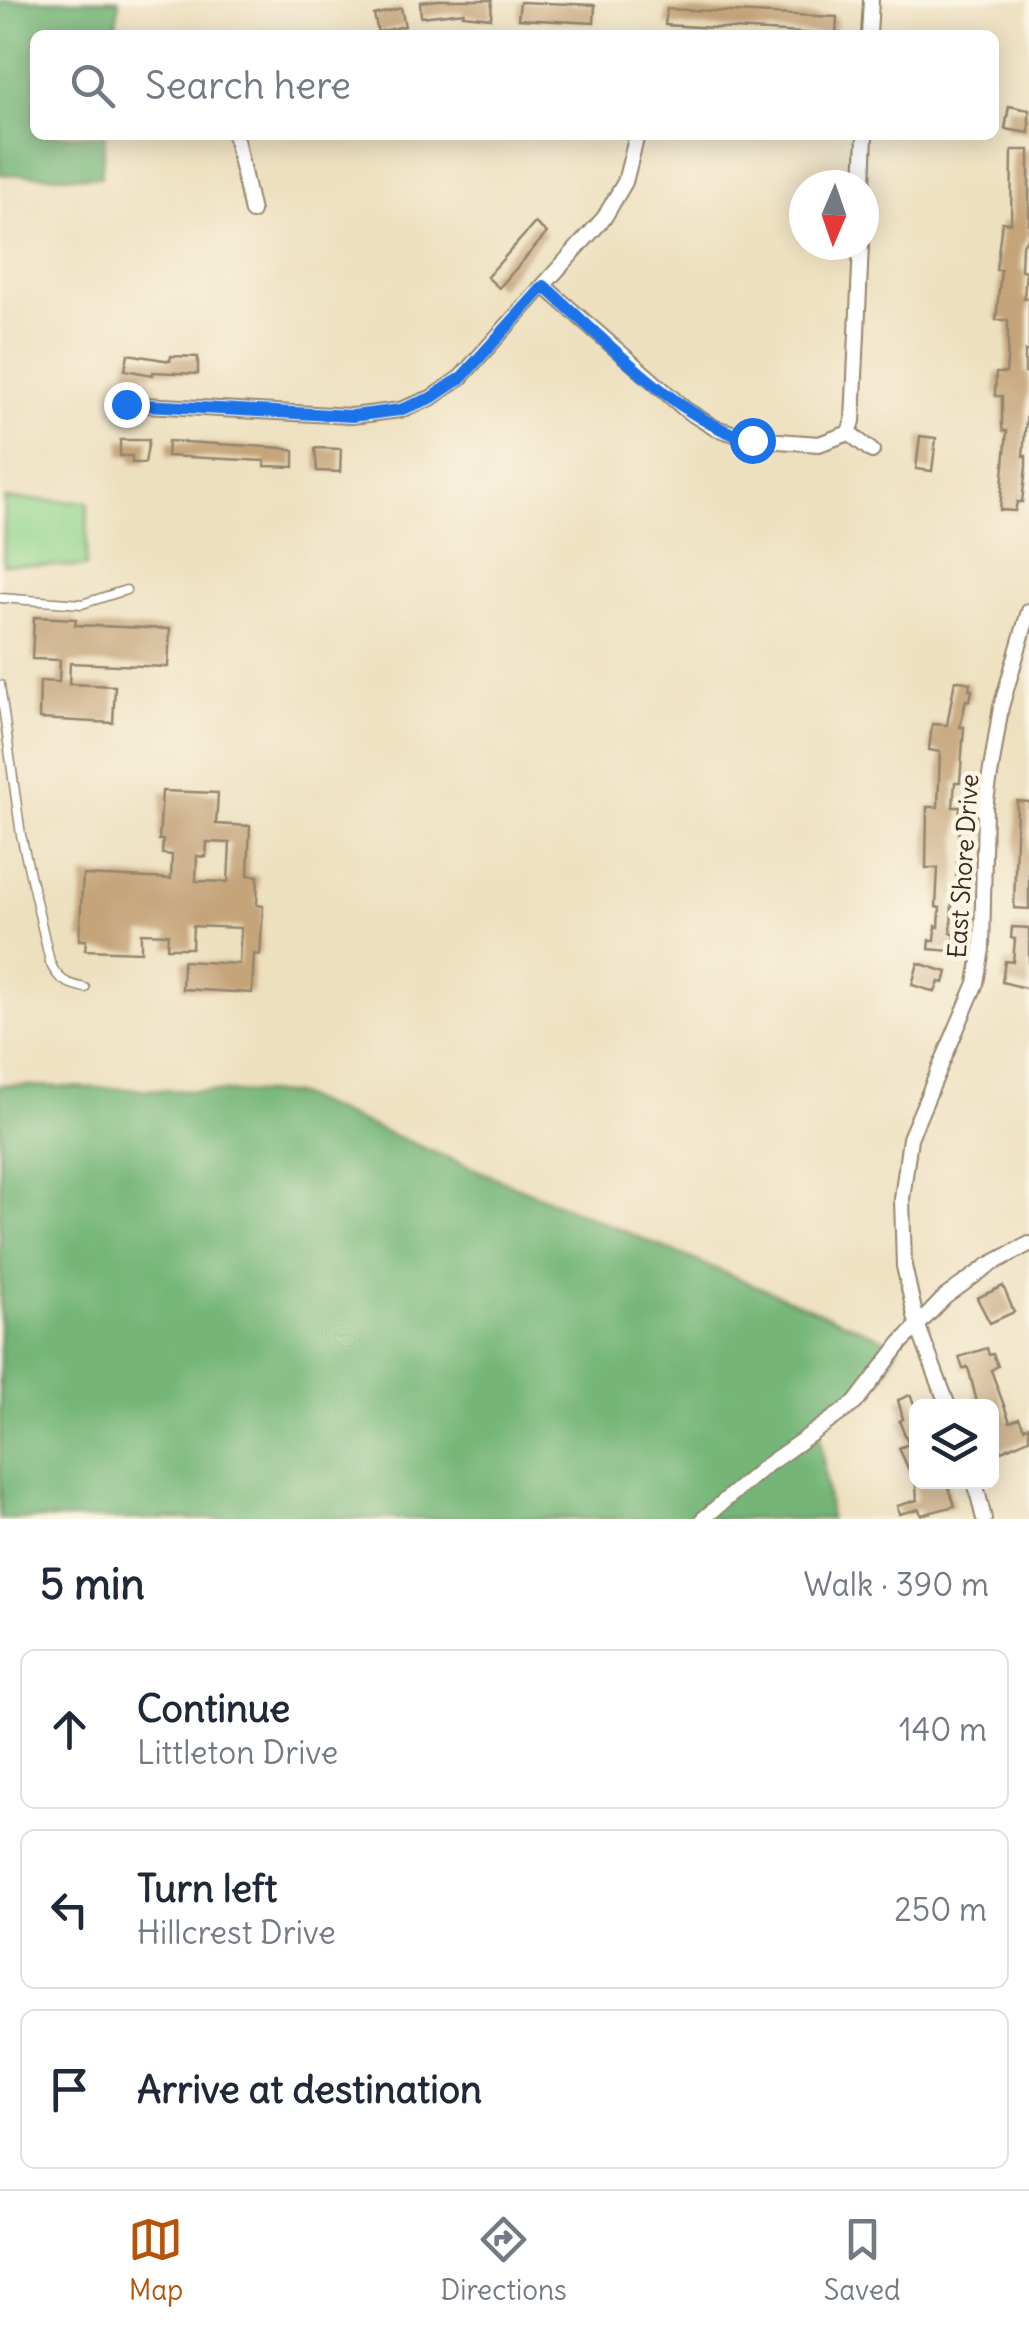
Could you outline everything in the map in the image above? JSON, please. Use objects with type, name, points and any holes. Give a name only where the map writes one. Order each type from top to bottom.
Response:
[{"type":"street","points":[[869,30],[871,0]]},
{"type":"street","points":[[236,140],[252,212]]},
{"type":"street","points":[[126,404],[352,416],[400,410],[431,398],[462,377],[604,218],[625,182],[635,140]]},
{"type":"street","points":[[865,170],[866,140]]},
{"type":"street","points":[[848,433],[855,411],[860,260]]},
{"type":"street","points":[[544,286],[686,410],[715,428],[752,440],[818,444],[848,433]]},
{"type":"street","points":[[848,433],[872,452]]},
{"type":"street","name":"East Shore Drive","points":[[945,1399],[917,1324],[904,1266],[902,1198],[910,1138],[976,983],[982,949],[985,807],[1001,707],[1029,611]]},
{"type":"street","points":[[703,1519],[764,1466],[855,1403],[917,1324],[945,1297],[990,1265],[1029,1244]]},
{"type":"street","points":[[978,1489],[984,1519]]},
{"type":"lane","points":[[0,598],[82,604],[126,590]]},
{"type":"lane","points":[[0,685],[22,835],[50,962],[55,974],[68,984],[85,988]]},
{"type":"green space","points":[[0,0],[119,0],[116,30],[30,30],[30,140],[105,140],[101,177],[0,174]]},
{"type":"green space","points":[[5,499],[88,502],[86,567],[3,564]]},
{"type":"green space","points":[[0,1085],[294,1094],[899,1345],[881,1380],[819,1426],[830,1519],[0,1519]]},
{"type":"building","points":[[492,0],[491,18],[463,15],[464,12],[421,17],[420,2]]},
{"type":"building","points":[[520,2],[595,5],[594,23],[518,19]]},
{"type":"building","points":[[401,8],[405,26],[378,30],[374,15]]},
{"type":"building","points":[[667,9],[837,17],[836,30],[665,25]]},
{"type":"building","points":[[1009,106],[1029,110],[1029,133],[1005,129]]},
{"type":"building","points":[[1012,150],[1029,150],[1029,236],[1022,246],[1021,270],[1026,271],[1024,298],[1029,298],[1025,373],[1029,373],[1029,385],[1023,456],[1026,467],[1022,502],[1017,502],[1015,511],[1000,510],[1007,431],[1002,426],[1002,396],[995,396],[996,373],[1006,373],[1008,346],[1008,320],[996,320],[1001,270],[996,270],[1002,222],[1011,223]]},
{"type":"building","points":[[535,223],[547,233],[499,288],[487,277]]},
{"type":"building","points":[[128,354],[170,361],[171,356],[198,357],[198,374],[153,375],[125,370]]},
{"type":"building","points":[[920,436],[936,438],[932,471],[916,469]]},
{"type":"building","points":[[120,440],[149,440],[145,463],[132,463],[132,456],[120,456]]},
{"type":"building","points":[[168,441],[282,448],[294,451],[294,467],[265,466],[265,461],[167,456]]},
{"type":"building","points":[[315,448],[341,449],[340,472],[317,471]]},
{"type":"building","points":[[34,617],[76,619],[75,625],[170,629],[168,667],[70,663],[69,684],[115,686],[113,723],[39,719],[40,681],[59,682],[60,660],[32,659]]},
{"type":"building","points":[[955,680],[970,683],[972,690],[960,727],[964,727],[960,782],[955,782],[954,794],[953,807],[960,807],[959,886],[958,898],[952,901],[951,933],[955,935],[951,951],[929,949],[930,940],[935,940],[936,926],[939,927],[940,908],[936,907],[938,868],[926,868],[927,807],[938,807],[940,752],[929,750],[932,724],[947,725]]},
{"type":"building","points":[[162,791],[218,793],[216,824],[250,826],[248,875],[258,876],[257,905],[263,906],[260,955],[254,954],[252,993],[182,989],[183,961],[239,964],[241,928],[193,926],[192,948],[167,948],[168,934],[141,933],[141,952],[85,950],[86,940],[79,940],[83,875],[171,879],[172,855],[162,854],[163,840],[159,840]],"holes":[[[207,842],[230,843],[228,882],[196,881],[197,856],[206,857]]]},
{"type":"building","points":[[1017,801],[1029,802],[1029,909],[1014,908]]},
{"type":"building","points":[[1012,927],[1029,928],[1029,989],[1002,982],[1005,961],[1013,962]]},
{"type":"building","points":[[918,963],[947,972],[944,983],[939,982],[935,992],[912,985]]},
{"type":"building","points":[[1003,1286],[1014,1312],[990,1323],[977,1298]]},
{"type":"building","points":[[987,1348],[989,1355],[993,1354],[998,1366],[991,1370],[1010,1422],[1019,1418],[1024,1428],[1029,1426],[1029,1439],[999,1452],[999,1399],[976,1399],[969,1371],[967,1367],[963,1369],[959,1357]]},
{"type":"building","points":[[910,1395],[912,1399],[909,1444],[899,1421],[903,1419],[898,1400]]},
{"type":"building","points":[[909,1444],[909,1470],[899,1448]]},
{"type":"building","points":[[916,1489],[949,1489],[955,1506],[921,1515],[919,1509],[899,1514],[897,1506],[917,1500]]},
{"type":"route","points":[[126,404],[352,416],[400,410],[431,398],[462,377],[544,286],[686,410],[715,428],[752,440]]}]
